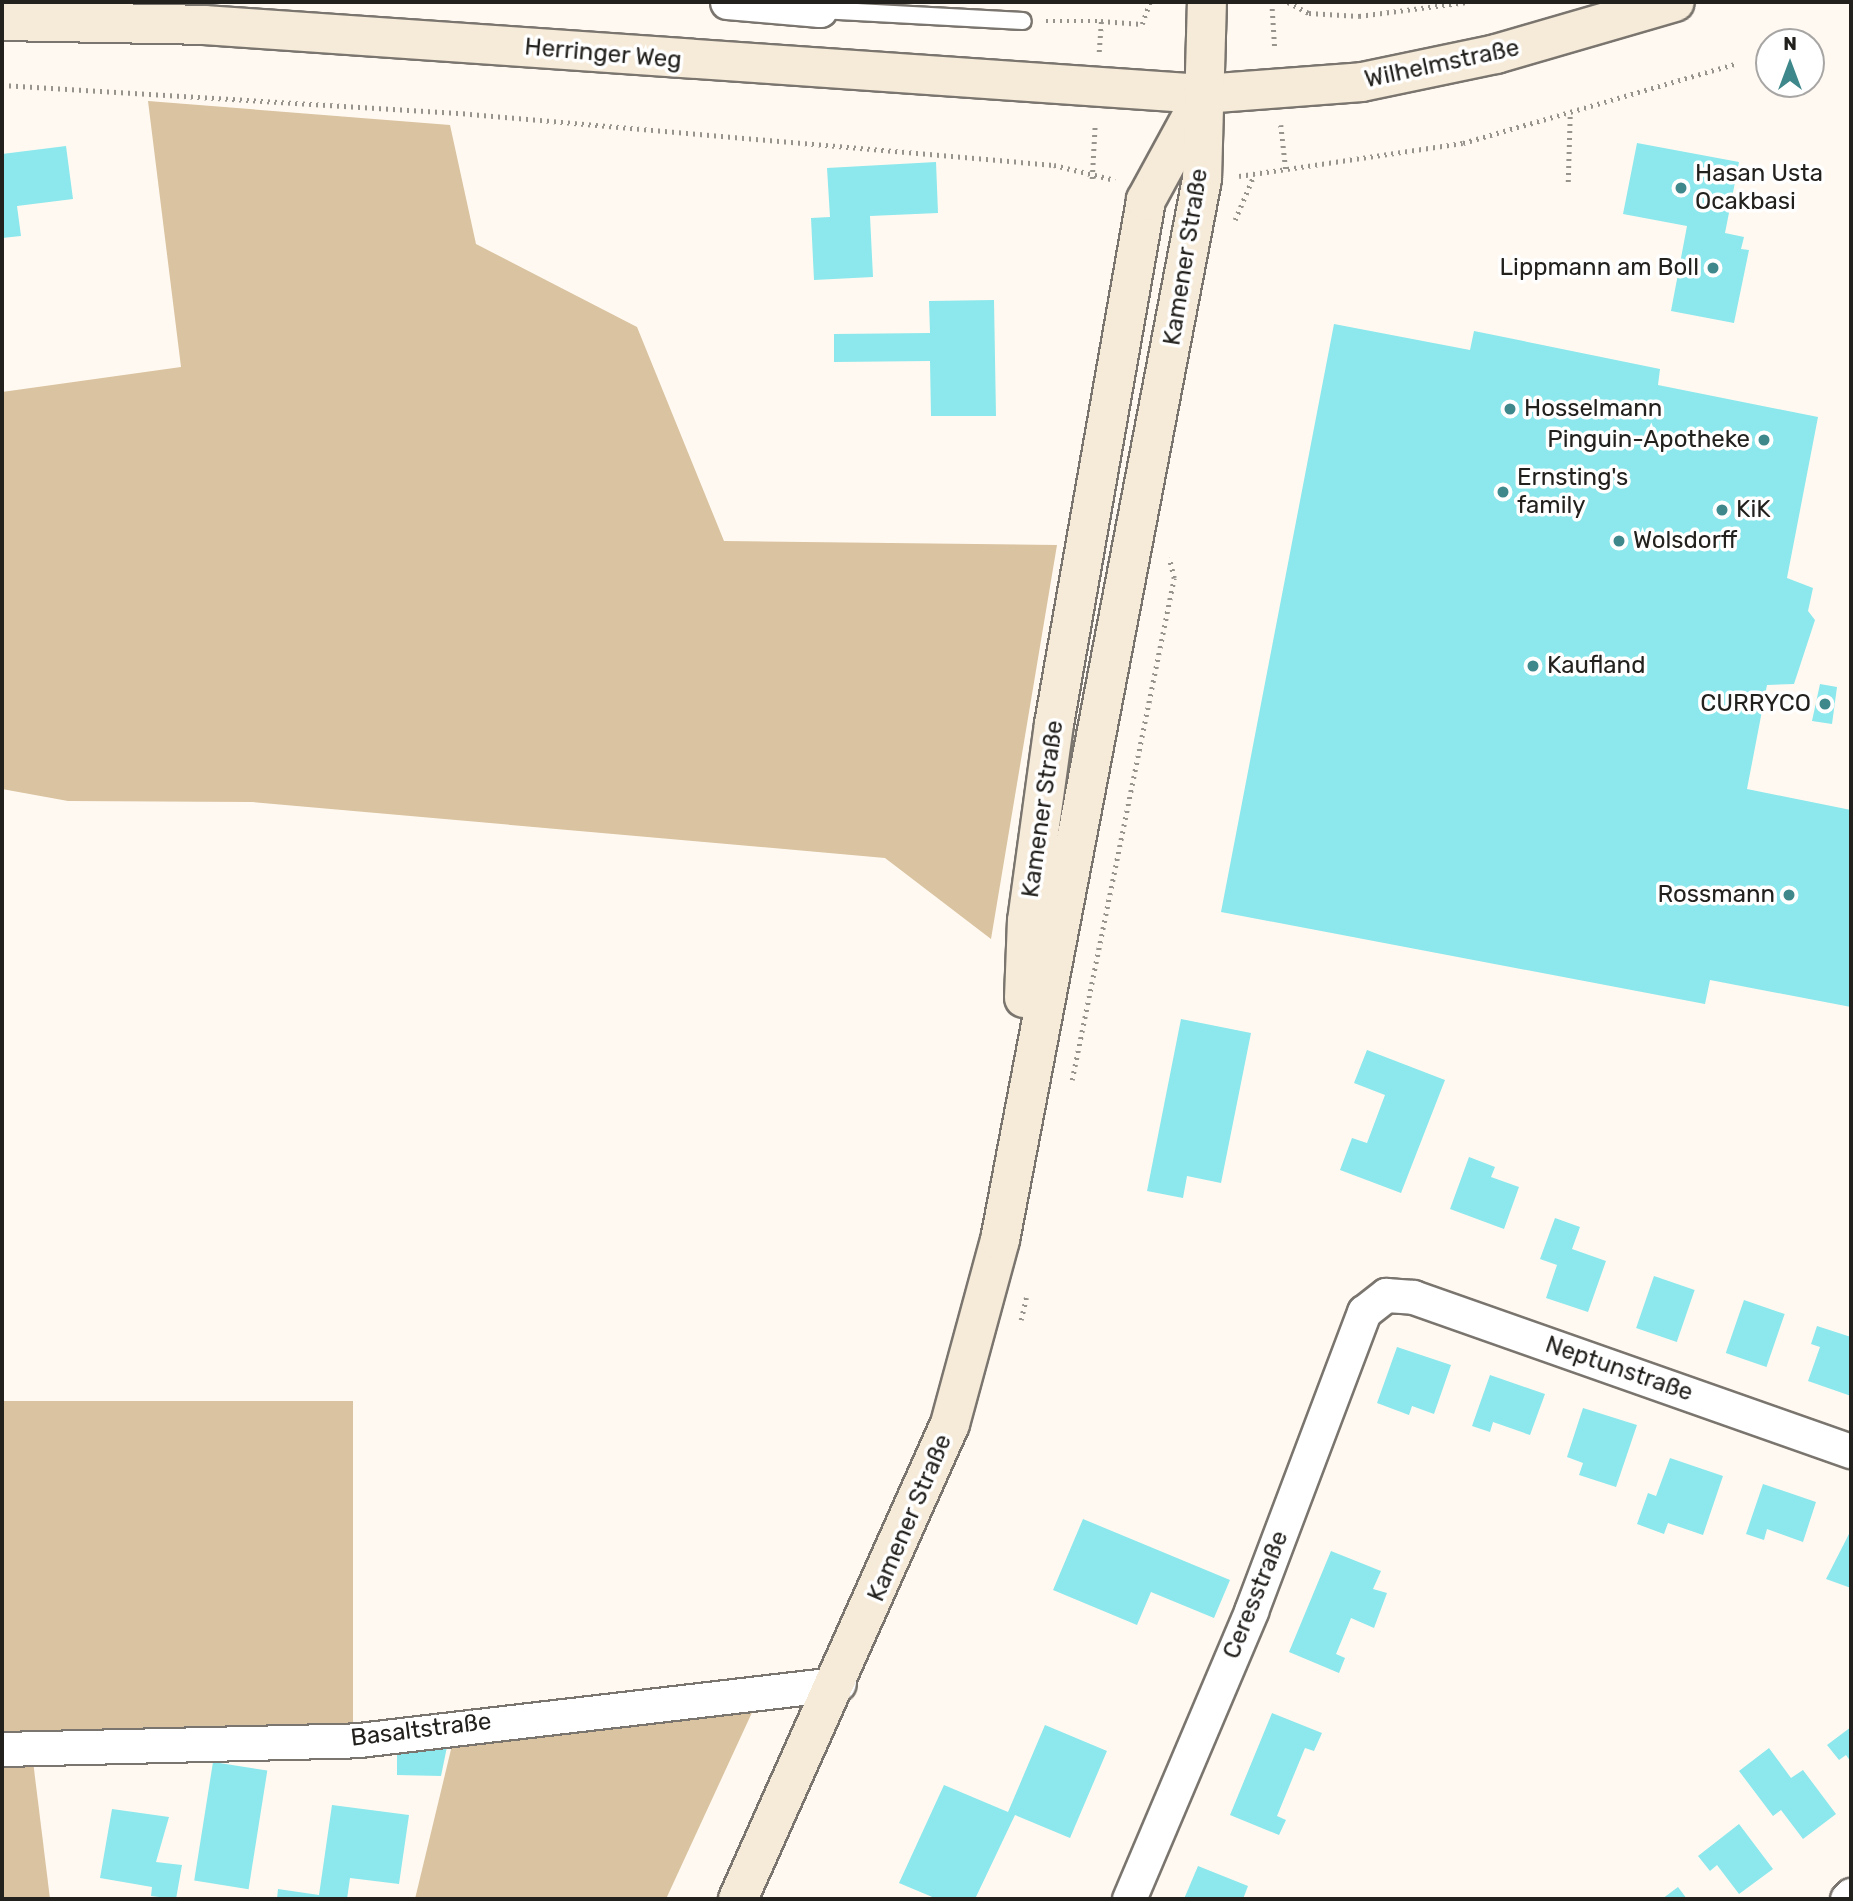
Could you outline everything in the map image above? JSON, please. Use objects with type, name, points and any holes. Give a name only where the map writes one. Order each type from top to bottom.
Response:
[{"type":"main road","points":[[1203,94],[1207,2]]},
{"type":"main road","name":"Wilhelmstraße","points":[[1203,94],[1362,82],[1496,54],[1675,2]]},
{"type":"main road","name":"Herringer Weg","points":[[2,21],[204,26],[1203,94]]},
{"type":"main road","name":"Kamener Straße","points":[[738,1899],[839,1684],[950,1424],[1000,1240],[1020,1116],[1202,179],[1203,94]]},
{"type":"main road","name":"Kamener Straße","points":[[1020,1116],[1027,921],[1054,723],[1146,200],[1203,94]]},
{"type":"street","points":[[727,2],[819,6]]},
{"type":"street","name":"Neptunstraße","points":[[1386,1295],[1413,1297],[1851,1451]]},
{"type":"street","name":"Ceresstraße","points":[[1129,1899],[1251,1611],[1364,1312],[1386,1295]]},
{"type":"street","name":"Basaltstraße","points":[[2,1749],[359,1740],[839,1684]]},
{"type":"street","points":[[1847,1899],[1851,1895]]},
{"type":"lane","points":[[819,6],[1023,21]]},
{"type":"path","points":[[1288,2],[1309,13],[1359,16],[1469,2]]},
{"type":"path","points":[[1023,21],[1101,21]]},
{"type":"path","points":[[1202,179],[1286,170],[1463,143],[1570,116],[1738,63]]},
{"type":"path","points":[[2,85],[470,114],[1054,165],[1092,179]]},
{"type":"path","points":[[1568,182],[1570,116]]},
{"type":"shaded area","points":[[148,101],[450,125],[476,244],[637,327],[724,541],[1057,545],[991,939],[885,858],[252,802],[68,801],[2,789],[2,392],[181,367]]},
{"type":"shaded area","points":[[2,1401],[353,1401],[353,1732],[2,1732]]},
{"type":"shaded area","points":[[755,1706],[666,1899],[415,1899],[454,1737]]},
{"type":"shaded area","points":[[2,1761],[33,1761],[50,1899],[2,1899]]},
{"type":"building","points":[[1637,143],[1739,162],[1725,233],[1744,237],[1741,249],[1749,250],[1734,323],[1671,311],[1687,226],[1623,214]]},
{"type":"building","points":[[66,146],[73,199],[17,206],[21,236],[2,238],[2,154]]},
{"type":"building","points":[[936,162],[938,213],[870,216],[873,277],[814,280],[811,218],[830,217],[827,168]]},
{"type":"building","points":[[994,300],[996,416],[931,416],[930,361],[834,362],[834,334],[930,333],[929,301]]},
{"type":"building","name":"Kaufland","points":[[1334,324],[1470,350],[1474,331],[1660,369],[1658,385],[1818,417],[1787,578],[1813,588],[1808,611],[1815,620],[1794,684],[1767,685],[1747,789],[1851,810],[1851,1007],[1710,980],[1705,1004],[1221,912]]},
{"type":"building","name":"CURRYCO","points":[[1820,684],[1837,687],[1832,724],[1812,721]]},
{"type":"building","points":[[1181,1019],[1251,1033],[1221,1183],[1187,1176],[1183,1198],[1147,1191]]},
{"type":"building","points":[[1367,1050],[1445,1080],[1401,1193],[1340,1170],[1352,1138],[1367,1143],[1385,1095],[1354,1083]]},
{"type":"building","points":[[1469,1157],[1495,1167],[1491,1177],[1519,1187],[1504,1229],[1450,1209]]},
{"type":"building","points":[[1555,1218],[1580,1227],[1572,1249],[1606,1261],[1588,1312],[1546,1298],[1557,1265],[1540,1259]]},
{"type":"building","points":[[1654,1276],[1695,1290],[1677,1342],[1636,1328]]},
{"type":"building","points":[[1744,1300],[1785,1314],[1766,1367],[1726,1353]]},
{"type":"building","points":[[1817,1326],[1851,1337],[1851,1396],[1808,1381],[1820,1347],[1811,1344]]},
{"type":"building","points":[[1397,1347],[1451,1365],[1434,1414],[1412,1406],[1409,1415],[1377,1403]]},
{"type":"building","points":[[1490,1375],[1545,1394],[1530,1435],[1493,1422],[1490,1432],[1472,1426]]},
{"type":"building","points":[[1583,1408],[1637,1425],[1616,1487],[1579,1475],[1583,1463],[1567,1457]]},
{"type":"building","points":[[1670,1458],[1723,1476],[1703,1535],[1668,1523],[1664,1534],[1637,1524],[1648,1493],[1656,1496]]},
{"type":"building","points":[[1763,1484],[1816,1502],[1803,1542],[1767,1529],[1764,1540],[1746,1534]]},
{"type":"building","points":[[1083,1519],[1230,1580],[1214,1618],[1151,1592],[1137,1625],[1053,1590]]},
{"type":"building","points":[[1851,1530],[1851,1588],[1826,1579]]},
{"type":"building","points":[[1331,1551],[1381,1571],[1373,1589],[1387,1593],[1374,1628],[1351,1618],[1336,1654],[1345,1658],[1339,1673],[1289,1652]]},
{"type":"building","points":[[1272,1713],[1322,1733],[1314,1751],[1305,1748],[1277,1816],[1286,1820],[1279,1835],[1230,1815]]},
{"type":"building","points":[[1045,1725],[1107,1751],[1070,1838],[1015,1815],[975,1899],[937,1899],[899,1883],[944,1785],[1008,1812]]},
{"type":"building","points":[[1851,1727],[1851,1762],[1846,1755],[1839,1760],[1827,1745]]},
{"type":"building","points":[[448,1742],[441,1776],[397,1775],[397,1751]]},
{"type":"building","points":[[1769,1748],[1791,1778],[1803,1770],[1836,1814],[1803,1839],[1781,1810],[1773,1816],[1739,1771]]},
{"type":"building","points":[[213,1762],[267,1771],[249,1889],[194,1881]]},
{"type":"building","points":[[332,1805],[409,1815],[399,1884],[350,1878],[347,1899],[277,1899],[278,1889],[319,1895]]},
{"type":"building","points":[[112,1809],[169,1817],[156,1862],[182,1865],[176,1899],[151,1896],[152,1887],[100,1878]]},
{"type":"building","points":[[1739,1824],[1773,1869],[1739,1894],[1717,1865],[1710,1871],[1698,1856]]},
{"type":"building","points":[[1198,1866],[1248,1886],[1243,1899],[1184,1899]]},
{"type":"building","points":[[1678,1887],[1687,1899],[1662,1899]]},
{"type":"place","name":"Hasan Usta Ocakbasi","points":[[1681,188]]},
{"type":"place","name":"Lippmann am Boll","points":[[1713,268]]},
{"type":"place","name":"Hosselmann","points":[[1510,409]]},
{"type":"place","name":"Pinguin-Apotheke","points":[[1764,440]]},
{"type":"place","name":"Ernsting's family","points":[[1503,492]]},
{"type":"place","name":"KiK","points":[[1722,510]]},
{"type":"place","name":"Wolsdorff","points":[[1619,541]]},
{"type":"place","name":"Kaufland","points":[[1533,666]]},
{"type":"place","name":"CURRYCO","points":[[1825,704]]},
{"type":"place","name":"Rossmann","points":[[1789,895]]}]
